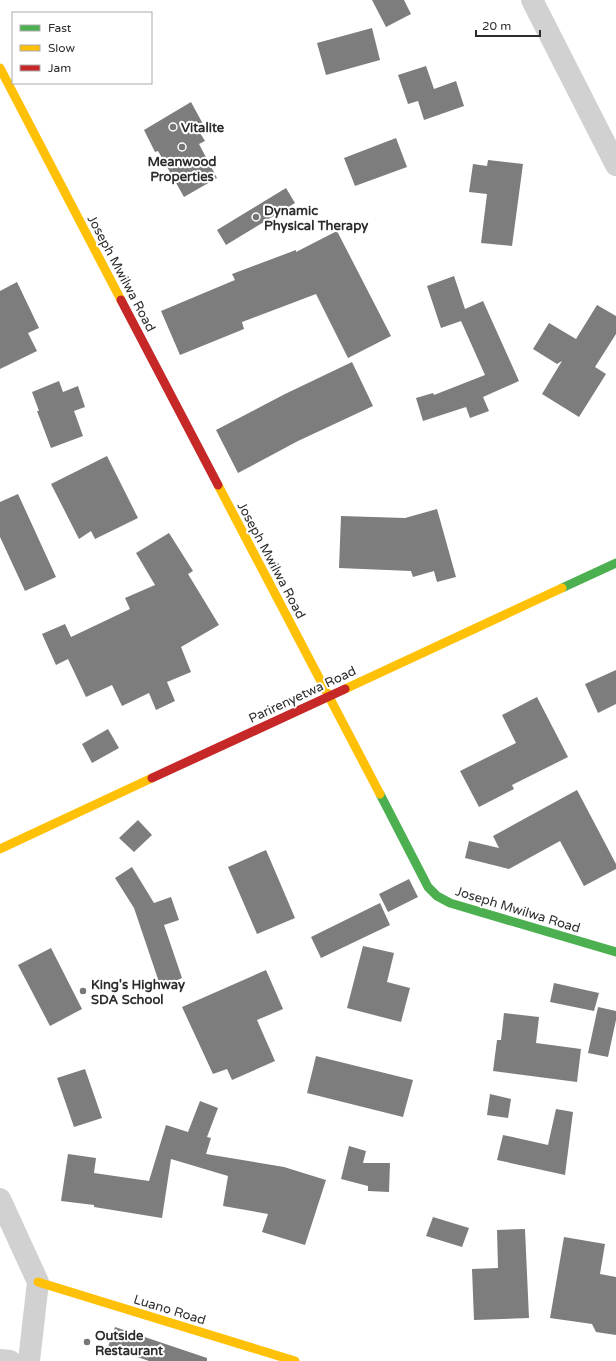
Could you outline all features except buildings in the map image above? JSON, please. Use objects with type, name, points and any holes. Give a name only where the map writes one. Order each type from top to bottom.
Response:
[{"type":"street","points":[[532,0],[616,165]]},
{"type":"street","name":"Joseph Mwilwa Road","points":[[0,68],[428,887],[438,896],[450,903],[616,952]]},
{"type":"street","name":"Parirenyetwa Road","points":[[0,849],[616,563]]},
{"type":"street","points":[[0,1199],[38,1282],[29,1361]]},
{"type":"street","name":"Luano Road","points":[[38,1282],[295,1361]]},
{"type":"street","points":[[0,1360],[10,1361]]},
{"type":"traffic: fast","points":[[562,588],[616,563]]},
{"type":"traffic: fast","points":[[380,794],[428,887],[437,896],[450,903],[616,952]]},
{"type":"traffic: slow","points":[[0,68],[121,300]]},
{"type":"traffic: slow","points":[[218,485],[380,794]]},
{"type":"traffic: slow","points":[[345,689],[562,588]]},
{"type":"traffic: slow","points":[[0,849],[152,778]]},
{"type":"traffic: slow","points":[[38,1282],[295,1361]]},
{"type":"traffic: jam","points":[[121,300],[218,485]]},
{"type":"traffic: jam","points":[[152,778],[345,689]]},
{"type":"place","name":"Vitalite","points":[[173,127]]},
{"type":"place","name":"Meanwood Properties","points":[[182,147]]},
{"type":"place","name":"Dynamic Physical Therapy","points":[[256,217]]},
{"type":"place","name":"King's Highway SDA School","points":[[83,991]]},
{"type":"place","name":"Outside Restaurant","points":[[87,1342]]}]
